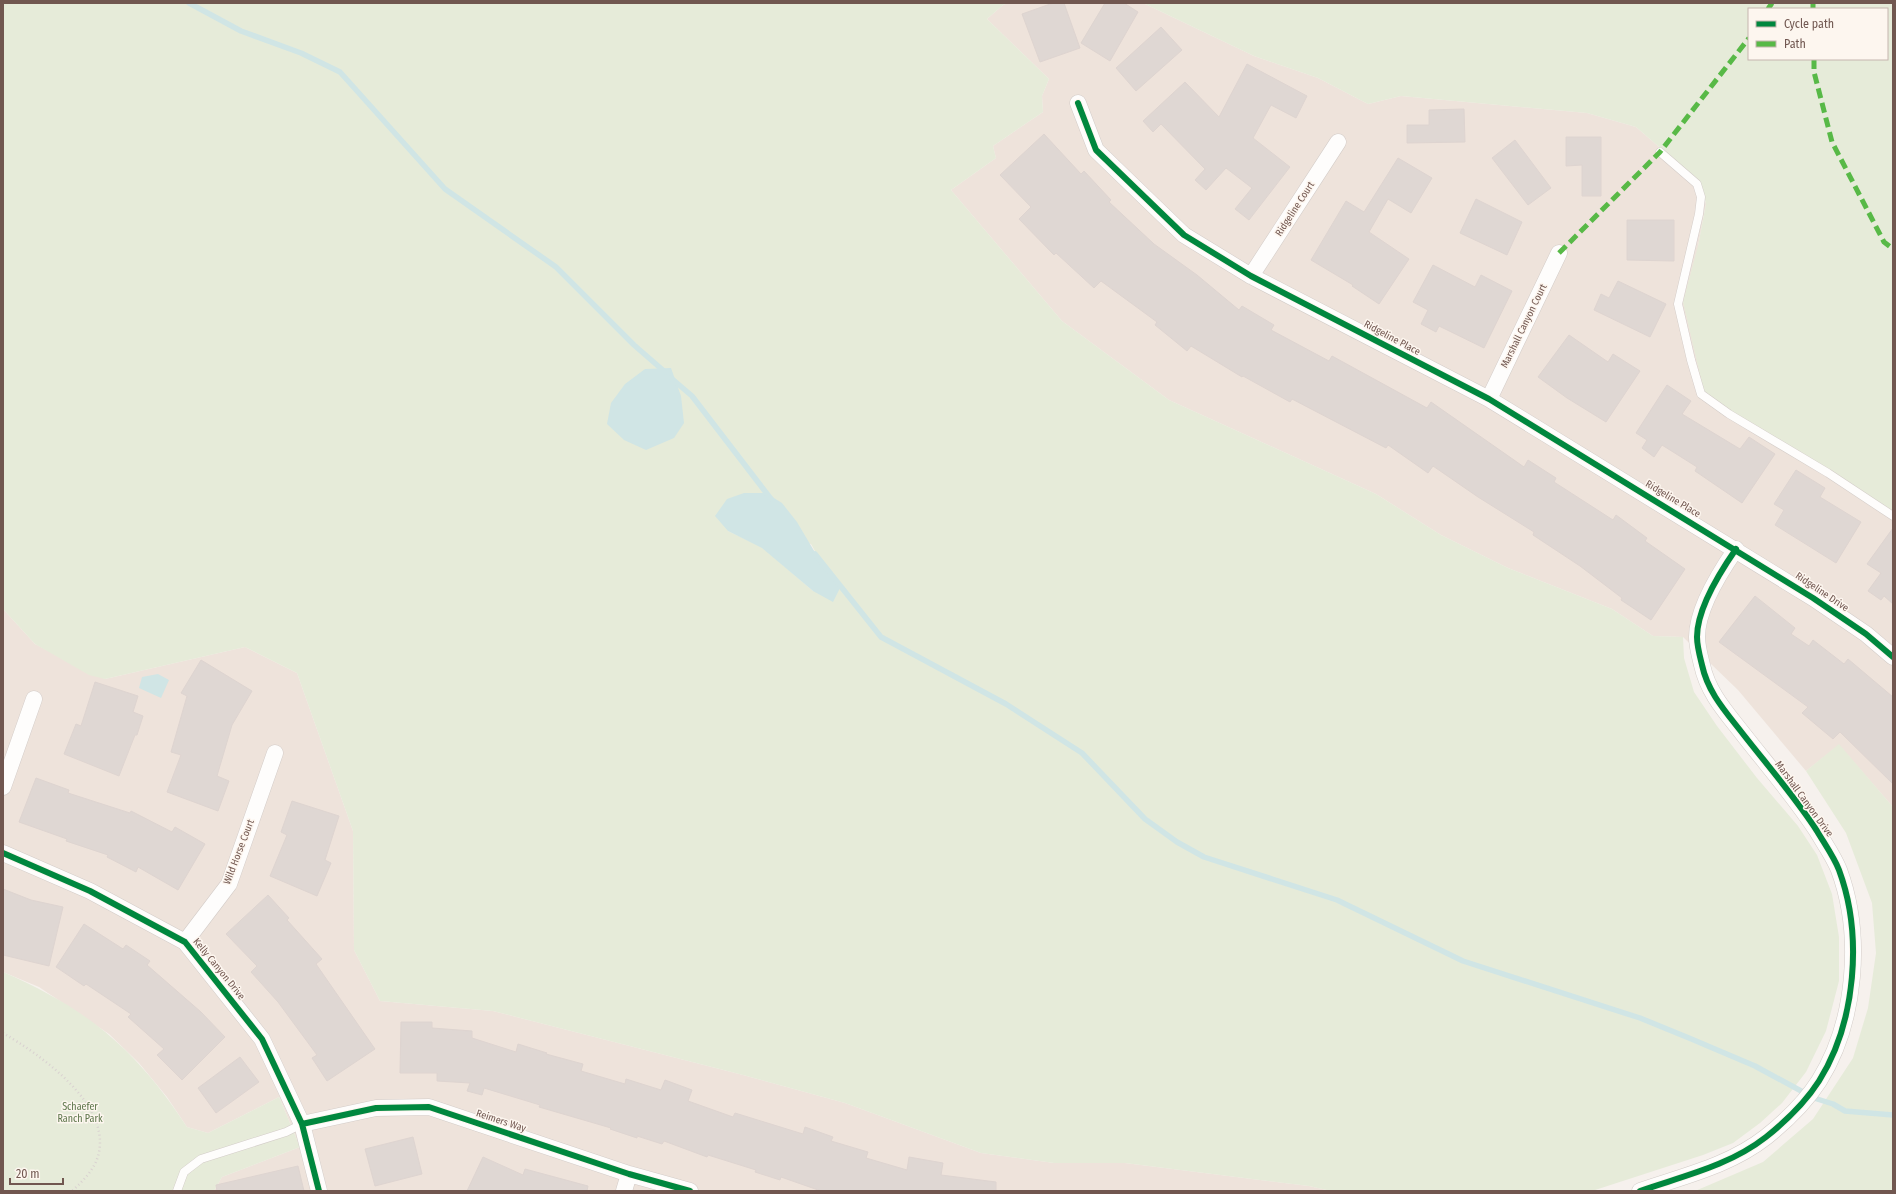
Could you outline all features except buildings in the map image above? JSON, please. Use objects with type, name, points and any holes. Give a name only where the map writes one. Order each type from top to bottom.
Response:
[{"type":"street","name":"Ridgeline Place","points":[[1078,103],[1096,150],[1184,235],[1251,276],[1489,399],[1736,549]]},
{"type":"street","name":"Ridgeline Court","points":[[1251,276],[1338,142]]},
{"type":"street","name":"Marshall Canyon Court","points":[[1489,399],[1559,253]]},
{"type":"street","name":"Ridgeline Drive","points":[[1736,549],[1814,598],[1866,634],[1893,657]]},
{"type":"street","name":"Marshall Canyon Drive","points":[[1640,1191],[1725,1162],[1764,1138],[1799,1108],[1819,1081],[1835,1050],[1848,1006],[1854,964],[1853,934],[1848,901],[1839,868],[1816,830],[1714,698],[1702,667],[1697,637],[1704,607],[1720,572],[1736,549]]},
{"type":"street","points":[[3,787],[34,699]]},
{"type":"street","name":"Wild Horse Court","points":[[185,942],[229,884],[275,753]]},
{"type":"street","name":"Kelly Canyon Drive","points":[[3,853],[90,891],[185,942],[262,1039],[302,1124],[320,1191]]},
{"type":"street","name":"Reimers Way","points":[[302,1124],[376,1108],[430,1107],[629,1174],[690,1191]]},
{"type":"street","points":[[624,1191],[629,1174]]},
{"type":"lane","points":[[1660,152],[1697,184],[1701,197],[1699,214],[1678,304],[1691,360],[1701,394],[1729,414],[1828,473],[1893,516]]},
{"type":"lane","points":[[177,1191],[184,1172],[201,1159],[286,1132],[302,1124]]},
{"type":"path","points":[[3,1033],[24,1045],[63,1076],[90,1110],[99,1131],[99,1152],[92,1170],[72,1191]]},
{"type":"shaded area","points":[[1008,3],[1143,3],[1254,56],[1318,78],[1368,104],[1401,96],[1587,113],[1636,127],[1696,179],[1703,191],[1706,204],[1698,246],[1893,515],[1893,807],[1839,745],[1806,771],[1738,690],[1683,637],[1653,636],[1612,609],[1508,568],[1441,535],[1376,494],[1169,400],[1062,321],[951,190],[996,158],[993,146],[1043,112],[1042,96],[1049,79],[987,19],[1003,5]]},
{"type":"shaded area","points":[[671,368],[681,396],[684,423],[674,438],[646,450],[624,440],[607,424],[611,403],[625,384],[645,369]]},
{"type":"shaded area","points":[[744,493],[766,493],[782,503],[797,522],[826,571],[840,588],[833,602],[813,591],[762,548],[728,531],[715,516],[727,499]]},
{"type":"shaded area","points":[[3,609],[35,644],[105,679],[245,647],[297,673],[353,831],[354,950],[380,1001],[493,1011],[743,1075],[845,1103],[981,1153],[1054,1163],[1125,1163],[1309,1186],[1331,1191],[214,1191],[222,1177],[300,1147],[279,1097],[208,1133],[187,1127],[167,1097],[139,1063],[109,1034],[39,987],[3,972]]},
{"type":"shaded area","points":[[158,674],[169,680],[161,698],[139,688],[142,677]]},
{"type":"green space","points":[[3,3],[1008,3],[1003,5],[987,19],[1049,79],[1042,96],[1043,112],[993,146],[996,158],[951,190],[1062,321],[1169,400],[1376,494],[1441,535],[1508,568],[1612,609],[1653,636],[1683,637],[1684,658],[1694,692],[1717,726],[1757,778],[1798,826],[1817,855],[1832,894],[1839,937],[1839,981],[1826,1031],[1806,1072],[1782,1103],[1760,1123],[1733,1143],[1703,1155],[1592,1191],[1331,1191],[1309,1186],[1125,1163],[1054,1163],[981,1153],[845,1103],[743,1075],[493,1011],[380,1001],[354,950],[353,831],[297,673],[245,647],[105,679],[89,675],[35,644],[3,609]],"holes":[[[728,531],[811,544],[826,571],[840,588],[813,591],[762,547]]]},
{"type":"green space","points":[[1143,3],[1893,3],[1893,515],[1705,396],[1683,302],[1698,246],[1706,204],[1703,191],[1696,179],[1636,127],[1587,113],[1401,96],[1368,104],[1318,78],[1254,56]]},
{"type":"green space","points":[[1839,744],[1893,807],[1893,1191],[1695,1191],[1763,1162],[1813,1119],[1853,1058],[1868,1008],[1876,953],[1872,903],[1846,833],[1806,771]]},
{"type":"green space","name":"Schaefer Ranch Park","points":[[3,972],[60,1001],[108,1034],[129,1053],[149,1075],[187,1127],[208,1133],[279,1097],[300,1147],[222,1177],[214,1191],[3,1191]]},
{"type":"waterway","points":[[189,3],[241,31],[301,53],[340,72],[445,189],[556,267],[634,345],[665,372]]},
{"type":"waterway","points":[[671,378],[692,396],[771,499]]},
{"type":"waterway","points":[[815,554],[881,637],[1006,704],[1082,753],[1145,819],[1177,842],[1204,857],[1337,900],[1463,961],[1640,1018],[1755,1066],[1814,1098],[1833,1104],[1845,1111],[1893,1115]]},
{"type":"marked path","points":[[1769,8],[1772,3]]},
{"type":"marked path","points":[[1813,3],[1813,8]]},
{"type":"marked path","points":[[1559,253],[1660,152],[1748,39]]},
{"type":"marked path","points":[[1814,60],[1814,72],[1832,142],[1884,242],[1893,249]]},
{"type":"cycle path","points":[[1078,103],[1096,150],[1184,235],[1251,276],[1489,399],[1813,598],[1866,634],[1893,657]]},
{"type":"cycle path","points":[[1640,1191],[1705,1169],[1737,1156],[1752,1147],[1781,1125],[1795,1111],[1819,1081],[1831,1058],[1841,1032],[1848,1005],[1852,978],[1853,950],[1847,895],[1839,870],[1826,845],[1800,806],[1718,702],[1705,675],[1700,659],[1697,637],[1701,614],[1710,591],[1736,549]]},
{"type":"cycle path","points":[[3,853],[90,891],[185,942],[262,1039],[302,1124],[319,1191]]},
{"type":"cycle path","points":[[302,1124],[376,1108],[429,1107],[629,1174],[690,1191]]}]
